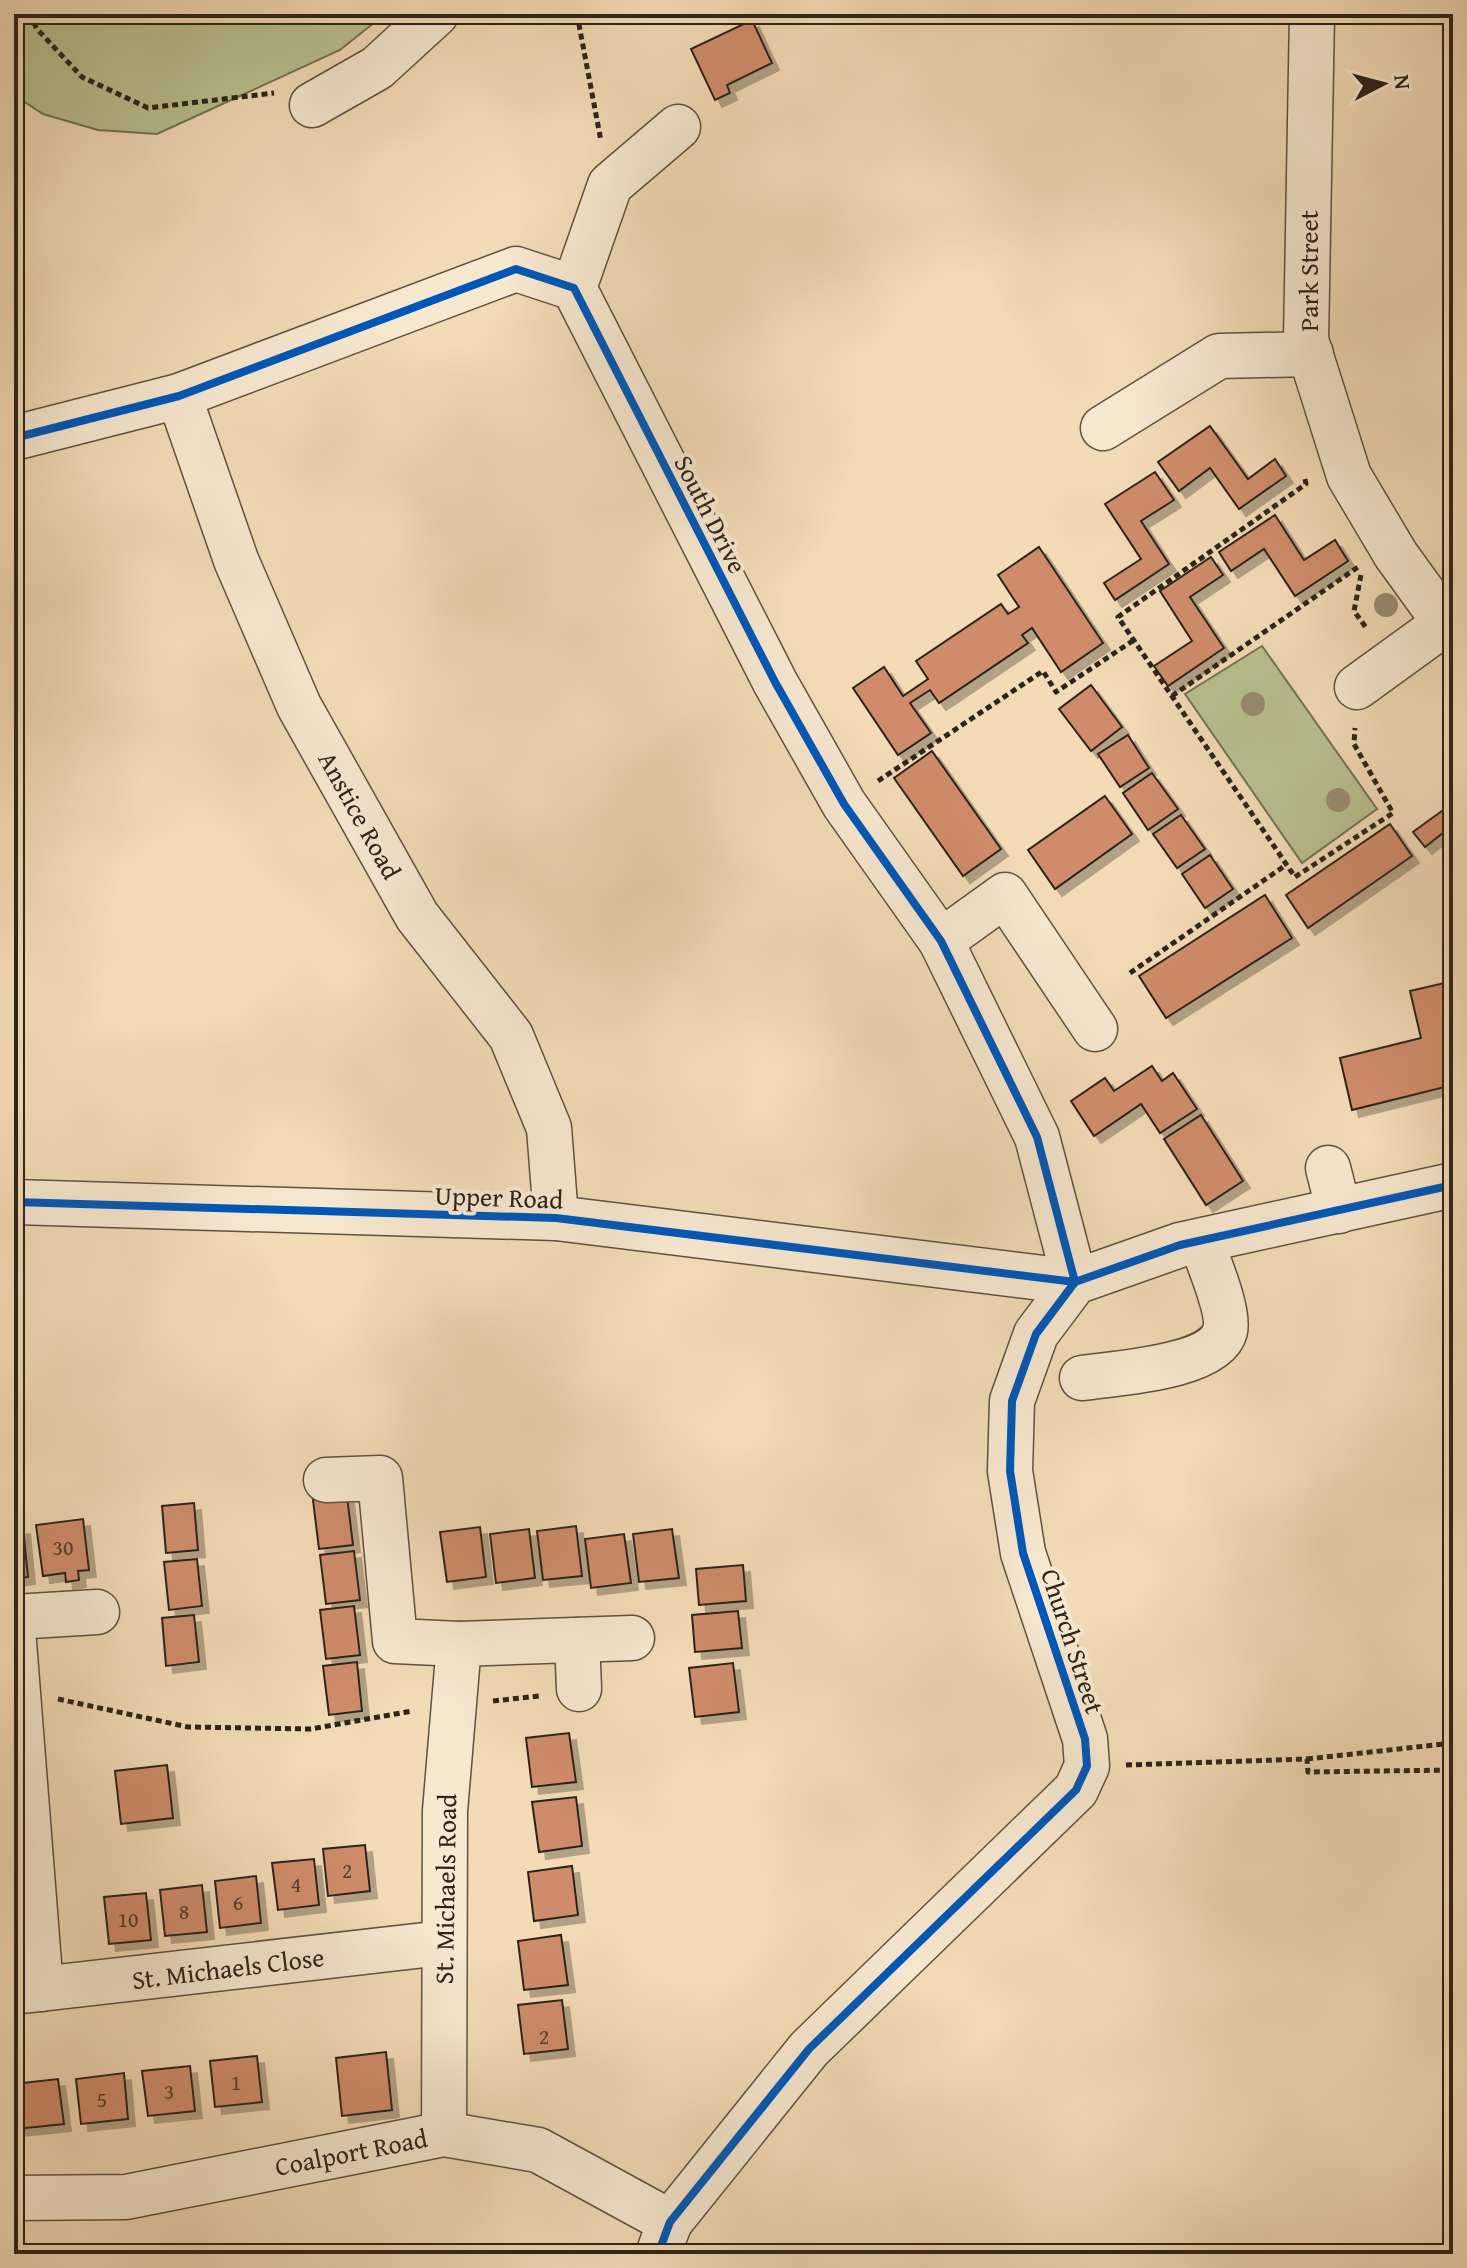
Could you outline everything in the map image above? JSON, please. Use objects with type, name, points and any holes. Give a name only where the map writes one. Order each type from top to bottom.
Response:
[{"type":"street","points":[[300,98],[377,68],[436,14]]},
{"type":"street","name":"Park Street","points":[[1312,14],[1306,340],[1349,476],[1396,555],[1448,629]]},
{"type":"street","points":[[14,438],[179,396],[516,269],[574,288],[610,185],[678,127]]},
{"type":"street","name":"South Drive","points":[[574,288],[775,682],[844,804],[941,941],[1037,1137],[1075,1282]]},
{"type":"street","points":[[1103,428],[1219,356],[1311,354]]},
{"type":"street","name":"Anstice Road","points":[[179,396],[236,560],[299,706],[417,916],[511,1036],[549,1128],[556,1218]]},
{"type":"street","points":[[1357,687],[1391,662],[1448,629]]},
{"type":"street","points":[[941,941],[1005,895],[1095,1029]]},
{"type":"street","points":[[1328,1168],[1339,1211]]},
{"type":"street","points":[[1075,1282],[1201,1241],[1453,1185]]},
{"type":"street","name":"Upper Road","points":[[14,1202],[556,1218],[1075,1282]]},
{"type":"street","points":[[1082,1378],[1178,1363],[1213,1350],[1225,1331],[1224,1311],[1201,1241]]},
{"type":"street","name":"Church Street","points":[[1075,1282],[1036,1334],[1012,1401],[1010,1471],[1023,1553],[1085,1739],[1087,1766]]},
{"type":"street","points":[[326,1480],[380,1478],[395,1641],[459,1644],[632,1638]]},
{"type":"street","points":[[14,1617],[97,1612]]},
{"type":"street","points":[[577,1640],[579,1689]]},
{"type":"street","points":[[14,1642],[28,1991]]},
{"type":"street","name":"St. Michaels Road","points":[[444,2134],[442,1943],[445,1811],[459,1644]]},
{"type":"street","points":[[664,2238],[809,2049],[1076,1790],[1087,1766]]},
{"type":"street","name":"St. Michaels Close","points":[[28,1991],[442,1943]]},
{"type":"street","name":"Coalport Road","points":[[14,2198],[126,2197],[444,2134],[538,2150],[664,2238]]},
{"type":"path","points":[[29,14],[37,29],[82,77],[148,108],[300,98]]},
{"type":"path","points":[[577,14],[610,185]]},
{"type":"path","points":[[1303,471],[1306,484],[1118,617],[1295,877],[1393,813],[1354,744],[1357,687]]},
{"type":"path","points":[[1172,696],[1363,563],[1354,611],[1391,662]]},
{"type":"path","points":[[844,804],[1043,671],[1056,692],[1134,640]]},
{"type":"path","points":[[1130,973],[1286,865]]},
{"type":"path","points":[[17,1691],[188,1727],[311,1729],[454,1704],[579,1689]]},
{"type":"path","points":[[1087,1766],[1307,1759],[1453,1743]]},
{"type":"path","points":[[1307,1759],[1308,1772],[1453,1770]]},
{"type":"green space","points":[[14,14],[385,14],[340,50],[157,134],[98,130],[43,114],[14,95]]},
{"type":"green space","points":[[1262,646],[1377,809],[1302,863],[1185,694]]},
{"type":"building","points":[[752,20],[772,63],[727,85],[730,93],[715,100],[691,49]]},
{"type":"building","points":[[1210,426],[1248,479],[1275,459],[1286,476],[1239,509],[1210,468],[1179,491],[1158,462]]},
{"type":"building","points":[[1155,472],[1174,500],[1141,521],[1169,564],[1115,600],[1104,583],[1141,559],[1105,504]]},
{"type":"building","points":[[1275,515],[1304,560],[1335,540],[1348,561],[1295,596],[1264,549],[1231,571],[1219,552]]},
{"type":"building","points":[[1039,547],[1103,643],[1061,672],[1032,628],[1022,635],[1028,643],[939,703],[930,690],[910,703],[931,733],[898,755],[853,688],[884,667],[903,696],[928,679],[916,661],[1001,604],[1008,614],[1019,607],[998,575]]},
{"type":"building","points":[[1211,557],[1223,575],[1190,597],[1224,648],[1168,686],[1154,666],[1192,641],[1160,591]]},
{"type":"building","points":[[1091,685],[1122,727],[1091,751],[1059,709]]},
{"type":"building","points":[[1128,735],[1149,768],[1120,787],[1098,754]]},
{"type":"building","points":[[932,751],[1001,849],[963,876],[894,778]]},
{"type":"building","points":[[1152,773],[1178,809],[1148,830],[1123,793]]},
{"type":"building","points":[[1105,796],[1132,834],[1055,889],[1028,850]]},
{"type":"building","points":[[1453,803],[1453,825],[1425,847],[1413,832]]},
{"type":"building","points":[[1181,815],[1205,849],[1177,868],[1153,834]]},
{"type":"building","points":[[1390,824],[1412,856],[1308,928],[1286,895]]},
{"type":"building","points":[[1210,855],[1233,889],[1205,908],[1182,874]]},
{"type":"building","points":[[1265,895],[1292,938],[1166,1018],[1139,976]]},
{"type":"building","points":[[1453,981],[1453,1085],[1352,1110],[1340,1058],[1421,1038],[1410,991]]},
{"type":"building","points":[[1152,1066],[1162,1081],[1173,1073],[1197,1109],[1160,1133],[1141,1104],[1094,1136],[1071,1101],[1105,1078],[1114,1091]]},
{"type":"building","points":[[1201,1115],[1243,1181],[1206,1205],[1164,1139]]},
{"type":"building","points":[[347,1496],[353,1545],[319,1549],[313,1500]]},
{"type":"building","points":[[194,1503],[198,1550],[166,1553],[162,1506]]},
{"type":"building","points":[[83,1519],[89,1570],[78,1571],[79,1580],[66,1582],[65,1573],[43,1576],[36,1525]]},
{"type":"building","points":[[576,1526],[582,1576],[543,1580],[537,1531]]},
{"type":"building","points":[[23,1527],[28,1577],[14,1579],[14,1528]]},
{"type":"building","points":[[480,1527],[486,1577],[447,1582],[440,1532]]},
{"type":"building","points":[[529,1529],[535,1578],[496,1583],[490,1534]]},
{"type":"building","points":[[672,1529],[679,1578],[639,1582],[633,1534]]},
{"type":"building","points":[[624,1534],[631,1583],[591,1588],[585,1539]]},
{"type":"building","points":[[354,1551],[360,1600],[326,1604],[320,1555]]},
{"type":"building","points":[[197,1559],[202,1606],[169,1610],[164,1562]]},
{"type":"building","points":[[743,1565],[746,1601],[699,1605],[696,1569]]},
{"type":"building","points":[[354,1606],[360,1655],[326,1659],[320,1610]]},
{"type":"building","points":[[738,1611],[742,1648],[695,1652],[692,1615]]},
{"type":"building","points":[[194,1615],[199,1662],[166,1666],[162,1618]]},
{"type":"building","points":[[357,1662],[362,1711],[329,1715],[323,1666]]},
{"type":"building","points":[[733,1663],[739,1712],[695,1717],[689,1668]]},
{"type":"building","points":[[569,1733],[576,1782],[532,1787],[526,1738]]},
{"type":"building","points":[[167,1765],[173,1818],[121,1824],[115,1771]]},
{"type":"building","points":[[576,1797],[582,1846],[539,1852],[532,1802]]},
{"type":"building","points":[[365,1845],[370,1891],[328,1896],[323,1849]]},
{"type":"building","points":[[314,1859],[319,1905],[278,1910],[272,1863]]},
{"type":"building","points":[[572,1866],[578,1915],[534,1921],[528,1872]]},
{"type":"building","points":[[256,1876],[261,1923],[220,1928],[215,1881]]},
{"type":"building","points":[[202,1885],[207,1932],[165,1936],[160,1890]]},
{"type":"building","points":[[146,1893],[151,1940],[109,1944],[104,1897]]},
{"type":"building","points":[[561,1935],[568,1985],[524,1990],[518,1941]]},
{"type":"building","points":[[562,2000],[568,2049],[524,2054],[518,2005]]},
{"type":"building","points":[[386,2052],[392,2110],[342,2116],[336,2058]]},
{"type":"building","points":[[257,2056],[262,2102],[215,2107],[210,2061]]},
{"type":"building","points":[[190,2066],[195,2111],[148,2116],[142,2071]]},
{"type":"building","points":[[124,2073],[128,2119],[81,2124],[76,2079]]},
{"type":"building","points":[[58,2079],[64,2124],[16,2129],[14,2084]]},
{"type":"cycle path","points":[[14,438],[179,396],[516,269],[574,288],[775,682],[844,804],[941,941],[1037,1137],[1075,1282],[556,1218],[14,1202]]},
{"type":"cycle path","points":[[658,2254],[670,2222],[809,2049],[1076,1790],[1087,1766],[1085,1739],[1023,1553],[1010,1471],[1012,1401],[1036,1334],[1075,1282],[1180,1245],[1453,1185]]}]
